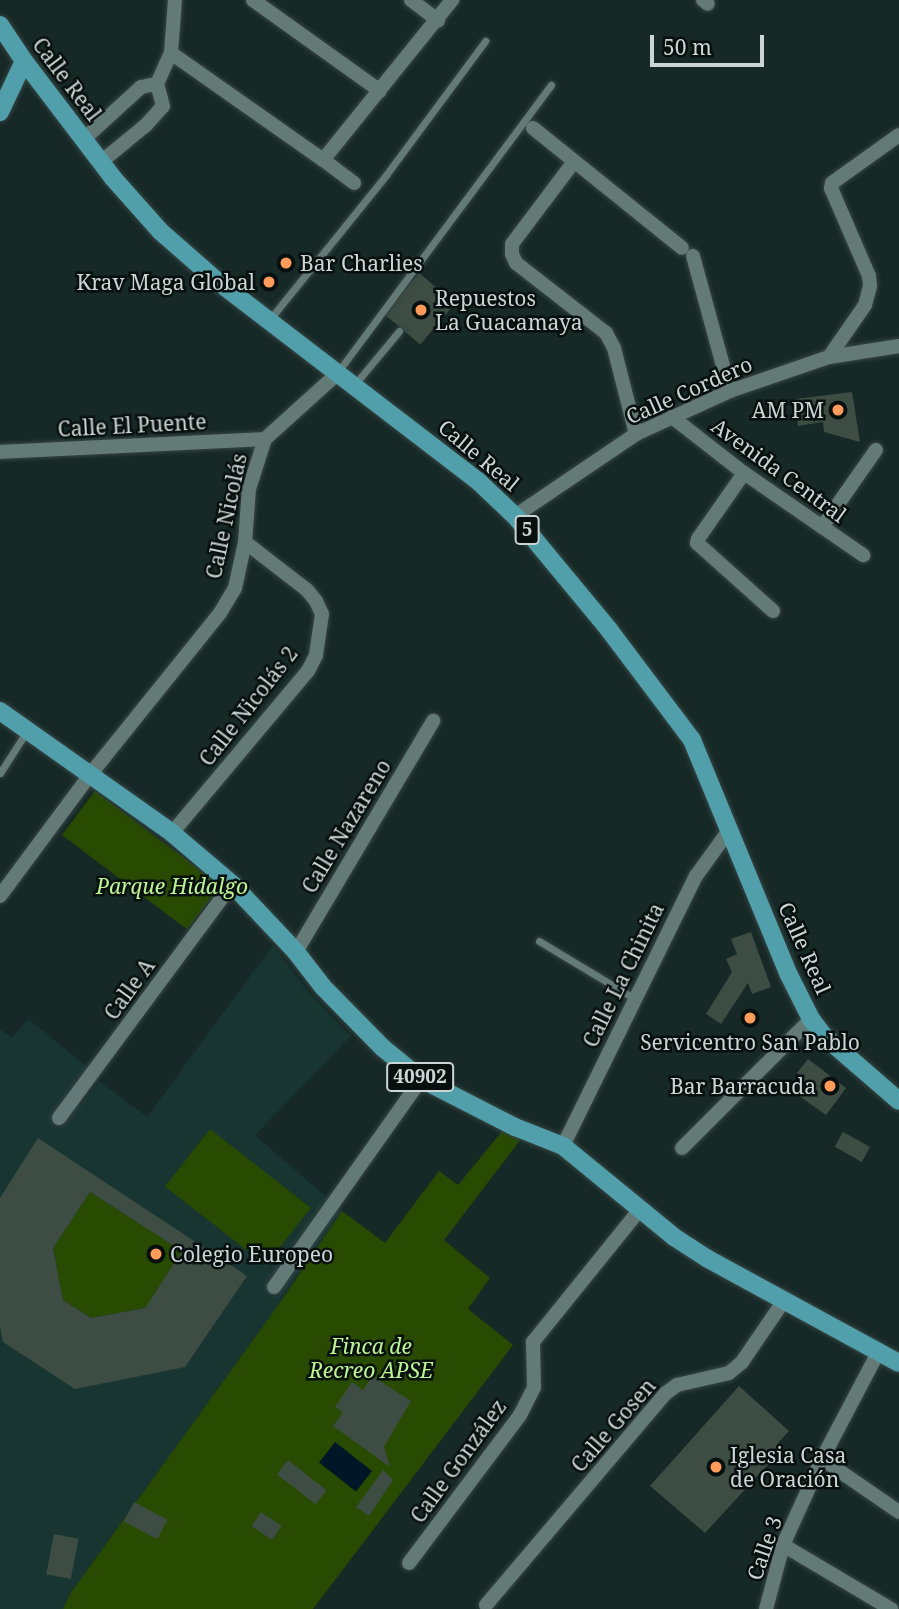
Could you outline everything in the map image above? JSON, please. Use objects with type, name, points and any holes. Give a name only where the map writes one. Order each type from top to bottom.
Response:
[{"type":"main road","name":"Calle Real","points":[[0,25],[101,162],[160,231],[216,279],[270,318],[337,374],[479,482],[515,516],[610,631],[692,740],[789,975],[811,1019],[824,1036],[899,1101]]},
{"type":"main road","points":[[0,112],[24,61]]},
{"type":"main road","name":"40902","points":[[0,711],[172,833],[232,884],[296,952],[323,987],[383,1048],[421,1079],[504,1122],[563,1146],[674,1237],[708,1259],[899,1363]]},
{"type":"street","points":[[101,162],[163,106],[157,83],[171,53],[175,0]]},
{"type":"street","points":[[253,0],[380,91]]},
{"type":"street","points":[[411,0],[438,20]]},
{"type":"street","points":[[323,160],[452,0]]},
{"type":"street","points":[[171,53],[354,183]]},
{"type":"street","points":[[84,139],[141,87],[157,83]]},
{"type":"street","points":[[533,128],[573,163],[688,252],[730,391]]},
{"type":"street","points":[[829,357],[865,304],[870,286],[869,276],[831,188],[832,183],[899,135]]},
{"type":"street","points":[[573,163],[512,244],[512,254],[516,263],[606,333],[614,348],[636,434]]},
{"type":"street","name":"Calle Cordero","points":[[515,516],[636,434],[730,391],[829,357],[899,346]]},
{"type":"street","name":"Calle Nicolás","points":[[0,896],[89,776],[220,614],[235,587],[245,542],[249,489],[265,439],[337,374]]},
{"type":"street","name":"Avenida Central","points":[[672,417],[744,473],[863,555]]},
{"type":"street","name":"Calle El Puente","points":[[0,452],[265,439]]},
{"type":"street","points":[[822,527],[876,450]]},
{"type":"street","points":[[744,473],[698,539],[700,548],[773,611]]},
{"type":"street","name":"Calle Nicolás 2","points":[[172,833],[308,671],[316,655],[322,614],[316,601],[307,590],[245,542]]},
{"type":"street","name":"Calle Nazareno","points":[[296,952],[433,721]]},
{"type":"street","name":"Calle La Chinita","points":[[563,1146],[696,876],[730,829]]},
{"type":"street","name":"Calle A","points":[[59,1118],[232,884]]},
{"type":"street","points":[[682,1148],[811,1019]]},
{"type":"street","points":[[274,1287],[421,1079]]},
{"type":"street","name":"Calle González","points":[[409,1563],[520,1415],[534,1387],[533,1342],[641,1208]]},
{"type":"street","name":"Calle Gosen","points":[[486,1605],[666,1393],[677,1385],[729,1373],[742,1362],[785,1299]]},
{"type":"street","name":"Calle 3","points":[[766,1609],[783,1545],[822,1459],[879,1351]]},
{"type":"street","points":[[822,1459],[899,1511]]},
{"type":"street","points":[[783,1545],[891,1609]]},
{"type":"lane","points":[[270,318],[386,175],[485,41]]},
{"type":"lane","points":[[337,374],[551,85]]},
{"type":"lane","points":[[353,385],[399,331]]},
{"type":"lane","points":[[0,773],[27,731]]},
{"type":"lane","points":[[539,941],[635,999]]},
{"type":"shaded area","name":"Colegio Europeo","points":[[273,945],[308,992],[351,1036],[255,1135],[342,1211],[284,1297],[70,1594],[63,1609],[0,1609],[0,1029],[12,1038],[28,1019],[89,1068],[68,1094],[80,1105],[100,1082],[147,1117]]},
{"type":"green space","name":"Parque Hidalgo","points":[[95,791],[220,885],[187,929],[62,835]]},
{"type":"green space","points":[[210,1129],[311,1208],[266,1265],[165,1187]]},
{"type":"green space","name":"Finca de Recreo APSE","points":[[504,1129],[521,1139],[444,1240],[490,1278],[468,1309],[513,1345],[313,1609],[63,1609],[70,1594],[284,1297],[342,1211],[385,1243],[439,1171],[458,1185]]},
{"type":"green space","points":[[90,1192],[182,1251],[145,1308],[91,1318],[63,1300],[53,1248]]},
{"type":"water","points":[[335,1442],[372,1471],[356,1491],[319,1462]]},
{"type":"building","name":"Repuestos La Guacamaya","points":[[419,273],[455,303],[420,345],[384,314]]},
{"type":"building","name":"AM PM","points":[[852,392],[860,442],[824,432],[823,422],[798,426],[795,399]]},
{"type":"building","points":[[751,932],[771,987],[752,994],[748,983],[721,1024],[706,1014],[732,972],[726,959],[737,954],[731,939]]},
{"type":"building","points":[[808,1059],[846,1088],[826,1115],[792,1091],[803,1077],[797,1073]]},
{"type":"building","points":[[843,1132],[870,1147],[862,1162],[835,1147]]},
{"type":"building","points":[[38,1138],[247,1276],[185,1367],[75,1389],[3,1342],[0,1327],[0,1198]],"holes":[[[90,1192],[182,1251],[145,1308],[91,1318],[63,1300],[53,1248]]]},
{"type":"building","points":[[372,1376],[411,1401],[384,1447],[390,1467],[333,1426],[343,1412],[335,1407],[352,1382],[363,1390]]},
{"type":"building","name":"Iglesia Casa de Oración","points":[[739,1386],[789,1431],[778,1443],[783,1448],[705,1533],[650,1486]]},
{"type":"building","points":[[288,1460],[327,1490],[316,1504],[277,1474]]},
{"type":"building","points":[[383,1470],[393,1480],[369,1516],[356,1507]]},
{"type":"building","points":[[134,1502],[168,1520],[157,1539],[124,1521]]},
{"type":"building","points":[[261,1512],[282,1526],[272,1540],[251,1526]]},
{"type":"building","points":[[54,1534],[79,1539],[71,1579],[46,1574]]},
{"type":"place","name":"Bar Charlies","points":[[286,263]]},
{"type":"place","name":"Krav Maga Global","points":[[269,282]]},
{"type":"place","name":"Repuestos La Guacamaya","points":[[421,310]]},
{"type":"place","name":"AM PM","points":[[838,410]]},
{"type":"place","name":"Servicentro San Pablo","points":[[750,1018]]},
{"type":"place","name":"Bar Barracuda","points":[[830,1086]]},
{"type":"place","name":"Colegio Europeo","points":[[156,1254]]},
{"type":"place","name":"Iglesia Casa de Oración","points":[[716,1467]]}]
